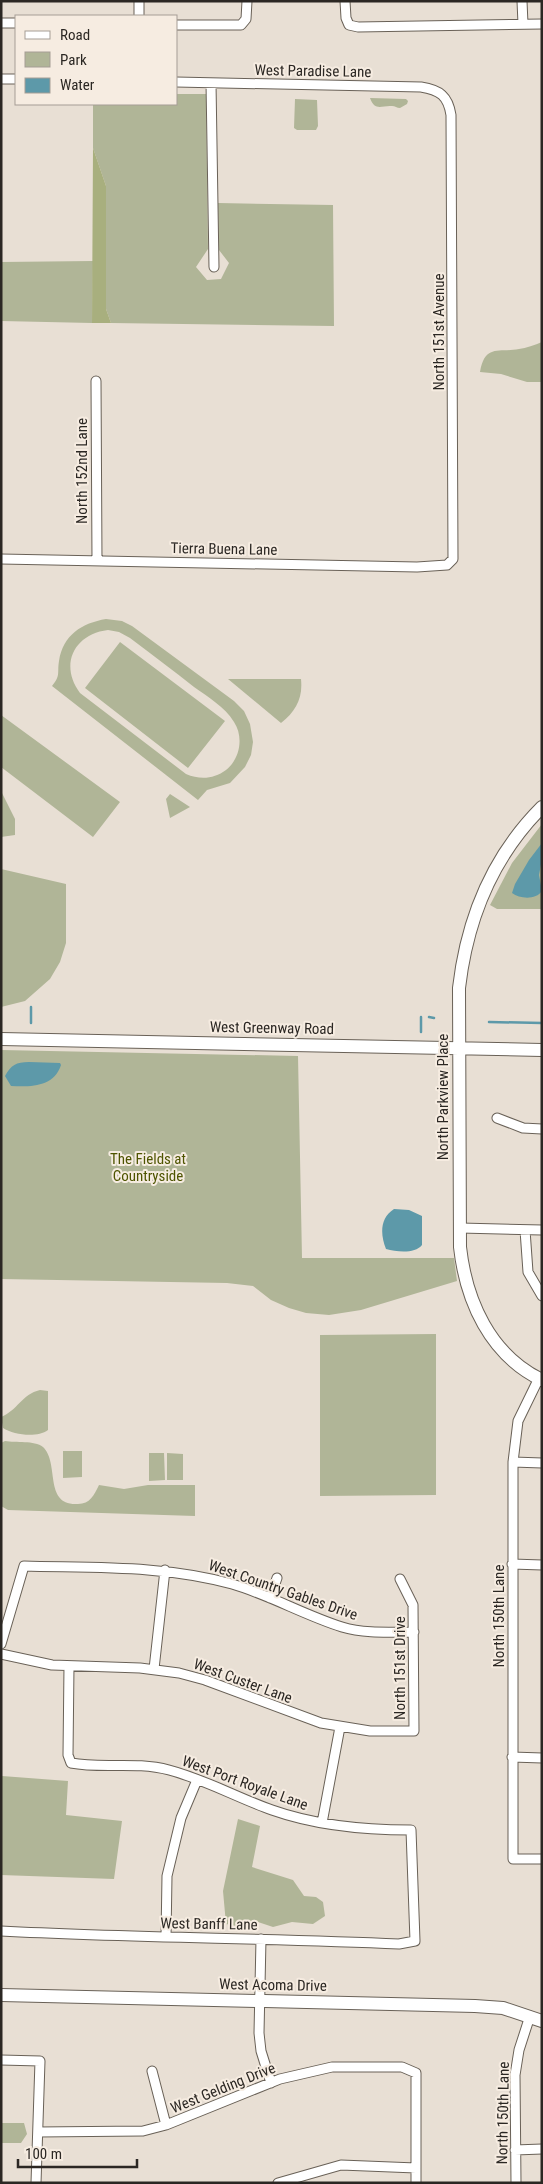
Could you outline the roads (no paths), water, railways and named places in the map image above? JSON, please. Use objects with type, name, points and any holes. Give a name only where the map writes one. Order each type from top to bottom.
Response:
[{"type":"street","points":[[178,25],[231,26],[244,23],[246,19],[246,1]]},
{"type":"street","points":[[345,1],[346,18],[349,25],[358,27],[542,24]]},
{"type":"street","points":[[522,1],[523,24]]},
{"type":"street","points":[[139,2],[139,15]]},
{"type":"street","points":[[1,22],[15,23]]},
{"type":"street","points":[[1,79],[15,79]]},
{"type":"street","name":"West Paradise Lane","points":[[178,82],[421,87],[439,91],[447,98]]},
{"type":"street","points":[[211,83],[214,267]]},
{"type":"street","name":"North 151st Avenue","points":[[447,98],[451,115],[454,546],[453,559],[447,565]]},
{"type":"street","name":"North 152nd Lane","points":[[96,381],[96,561]]},
{"type":"street","name":"Tierra Buena Lane","points":[[1,559],[416,567],[447,565]]},
{"type":"street","name":"North Parkview Place","points":[[540,1379],[520,1365],[500,1347],[477,1313],[469,1293],[463,1269],[460,1228],[459,1048],[462,957],[474,914],[498,862],[542,806]]},
{"type":"street","name":"West Greenway Road","points":[[1,1039],[542,1050]]},
{"type":"street","points":[[497,1118],[523,1128],[542,1129]]},
{"type":"street","points":[[460,1228],[542,1230]]},
{"type":"street","points":[[525,1230],[528,1272],[542,1296]]},
{"type":"street","name":"North 150th Lane","points":[[540,1379],[518,1421],[513,1462],[512,1757],[513,1858],[542,1859]]},
{"type":"street","points":[[513,1462],[542,1463]]},
{"type":"street","points":[[512,1564],[542,1565]]},
{"type":"street","name":"West Country Gables Drive","points":[[1,1644],[24,1566],[165,1570],[233,1584],[343,1627],[368,1632],[414,1632]]},
{"type":"street","points":[[154,1669],[165,1570]]},
{"type":"street","points":[[270,1598],[277,1578]]},
{"type":"street","name":"North 151st Drive","points":[[400,1579],[413,1605],[414,1731]]},
{"type":"street","name":"West Custer Lane","points":[[1,1654],[38,1663],[154,1669],[206,1680],[311,1720],[340,1727],[370,1731],[414,1731]]},
{"type":"street","name":"West Port Royale Lane","points":[[69,1666],[68,1755],[71,1763],[135,1764],[170,1770],[273,1810],[322,1823],[374,1830],[411,1830],[416,1941]]},
{"type":"street","points":[[322,1823],[340,1727]]},
{"type":"street","points":[[512,1757],[542,1758]]},
{"type":"street","points":[[166,1937],[167,1876],[181,1818],[196,1780]]},
{"type":"street","name":"West Banff Lane","points":[[1,1931],[399,1944],[416,1941]]},
{"type":"street","points":[[261,1938],[259,2001],[261,2051],[271,2083]]},
{"type":"street","name":"West Acoma Drive","points":[[1,1995],[475,2006],[503,2008],[536,2018]]},
{"type":"street","name":"North 150th Lane","points":[[516,2183],[516,2061],[536,2018]]},
{"type":"street","points":[[1,2060],[40,2062],[36,2183]]},
{"type":"street","name":"West Gelding Drive","points":[[38,2132],[143,2131],[166,2125],[271,2083],[304,2072],[332,2067],[402,2067],[416,2073],[416,2168]]},
{"type":"street","points":[[152,2071],[166,2125]]},
{"type":"street","points":[[515,2150],[542,2149]]},
{"type":"street","points":[[278,2183],[341,2165],[416,2168],[416,2183]]},
{"type":"water","points":[[542,843],[539,875],[542,891],[532,897],[515,895],[512,893],[515,884],[529,860]]},
{"type":"water","points":[[29,1062],[60,1063],[61,1065],[58,1072],[47,1082],[34,1086],[11,1086],[5,1076],[9,1069],[14,1065]]},
{"type":"water","points":[[394,1209],[409,1210],[422,1216],[422,1245],[419,1248],[406,1252],[386,1249],[382,1227],[386,1217]]},
{"type":"waterway","points":[[31,1007],[31,1023]]},
{"type":"waterway","points":[[421,1017],[421,1032]]},
{"type":"waterway","points":[[429,1017],[434,1018]]},
{"type":"waterway","points":[[489,1022],[542,1023]]},
{"type":"park label","name":"The Fields at Countryside","points":[[148,1168]]}]
